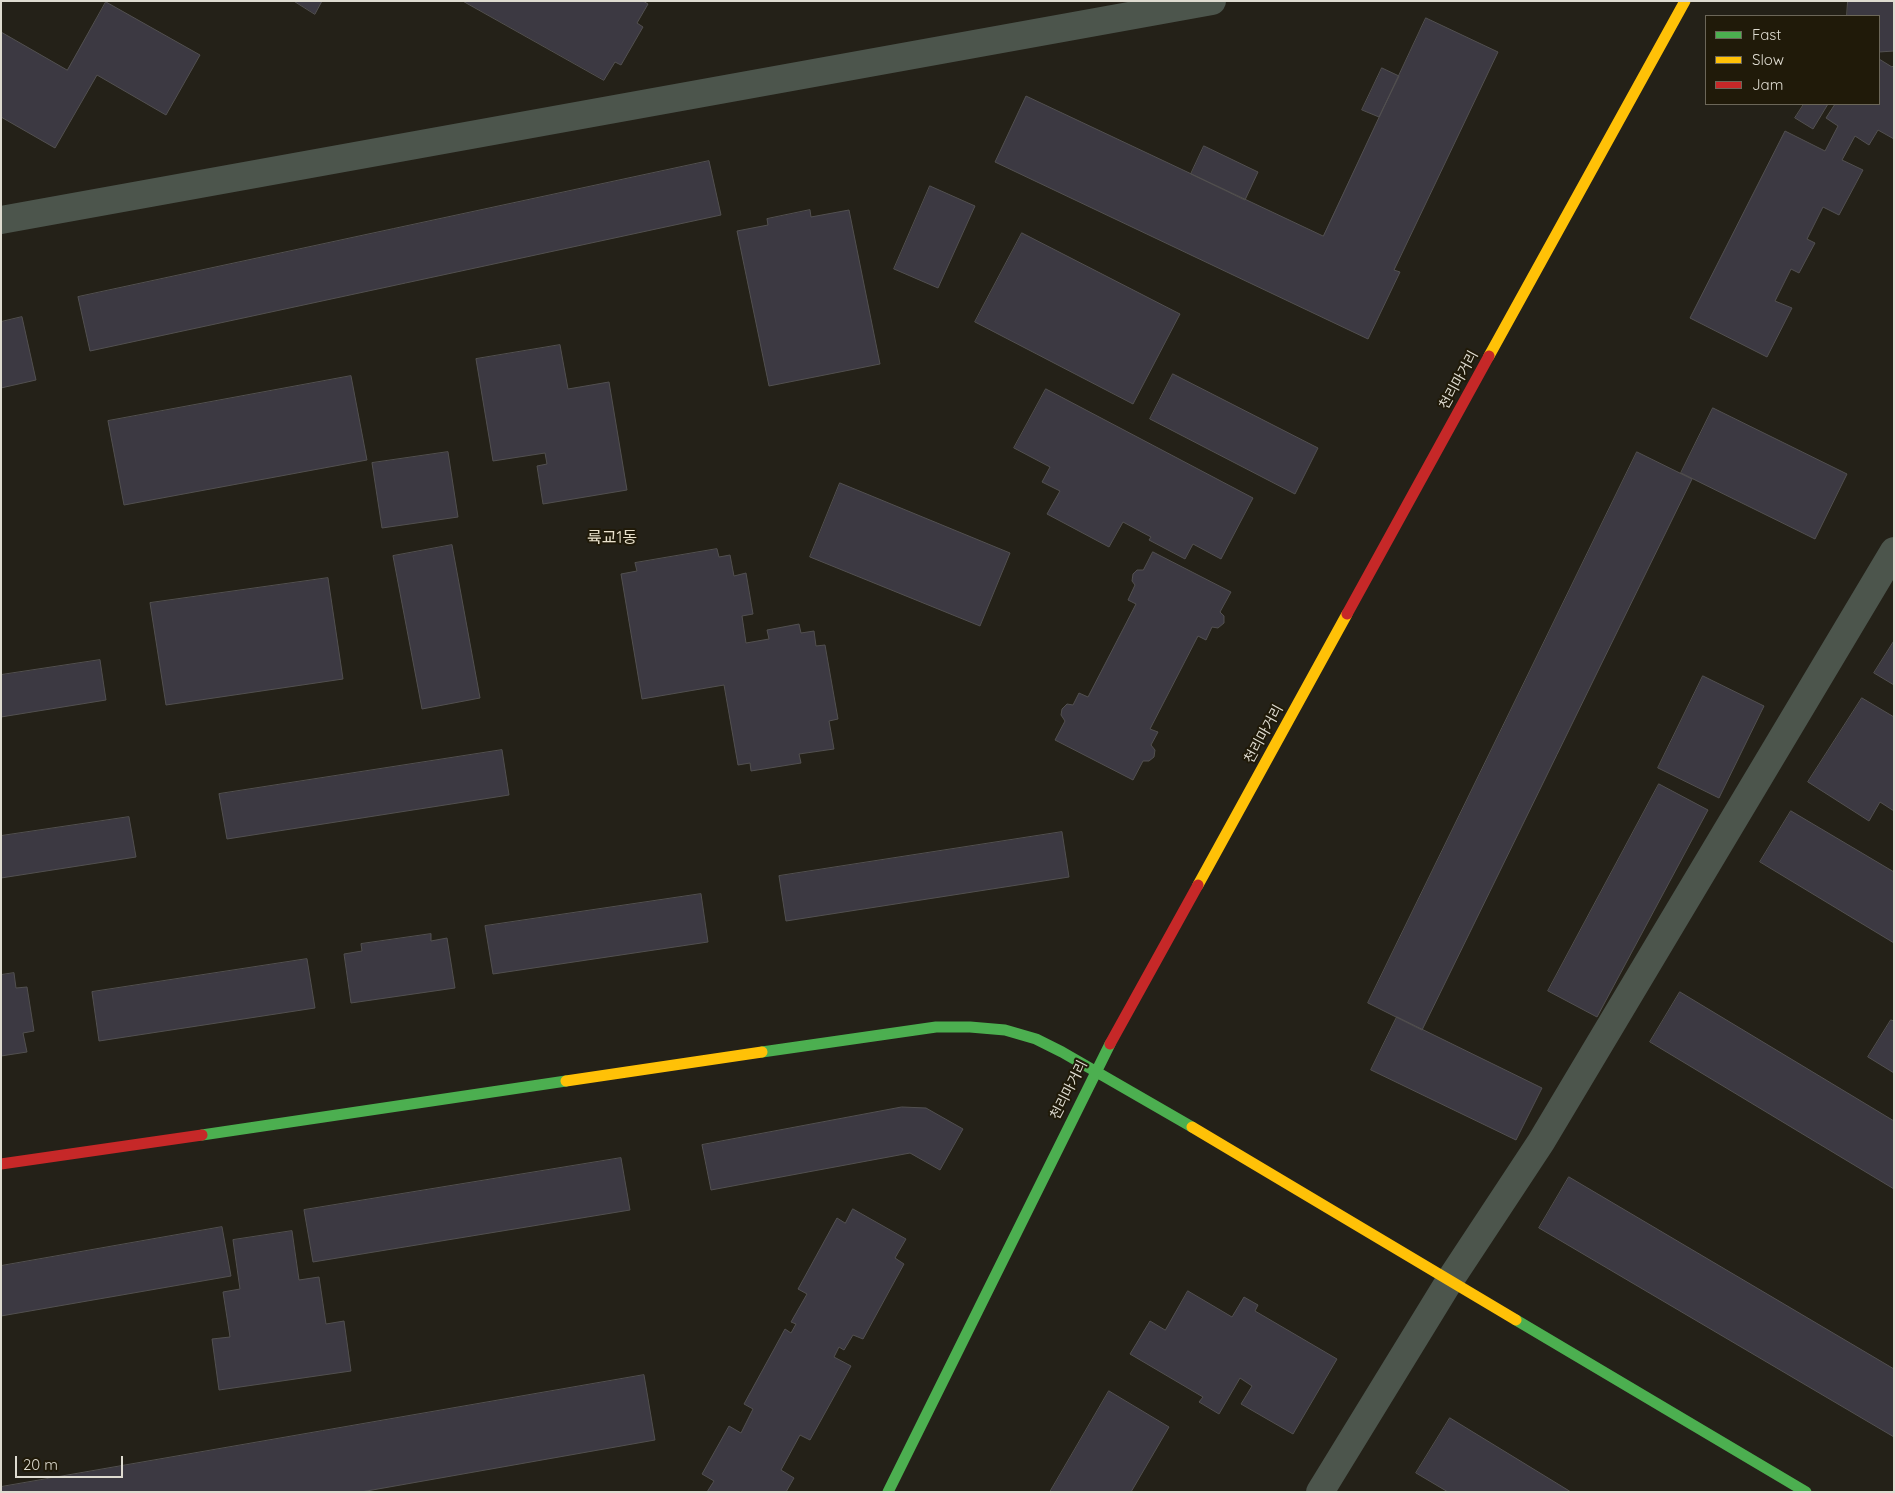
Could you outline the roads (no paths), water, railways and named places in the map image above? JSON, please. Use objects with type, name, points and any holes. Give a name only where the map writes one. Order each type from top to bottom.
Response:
[{"type":"main road","name":"천리마거리","points":[[888,1492],[1096,1070],[1685,1]]},
{"type":"main road","points":[[1,1164],[936,1027],[964,1026],[990,1028],[1026,1035],[1054,1047],[1096,1070],[1806,1492]]},
{"type":"street","points":[[1,220],[1212,1]]},
{"type":"street","points":[[1320,1492],[1450,1280],[1541,1142],[1894,551]]},
{"type":"district","name":"륙교1동","points":[[612,538]]}]
